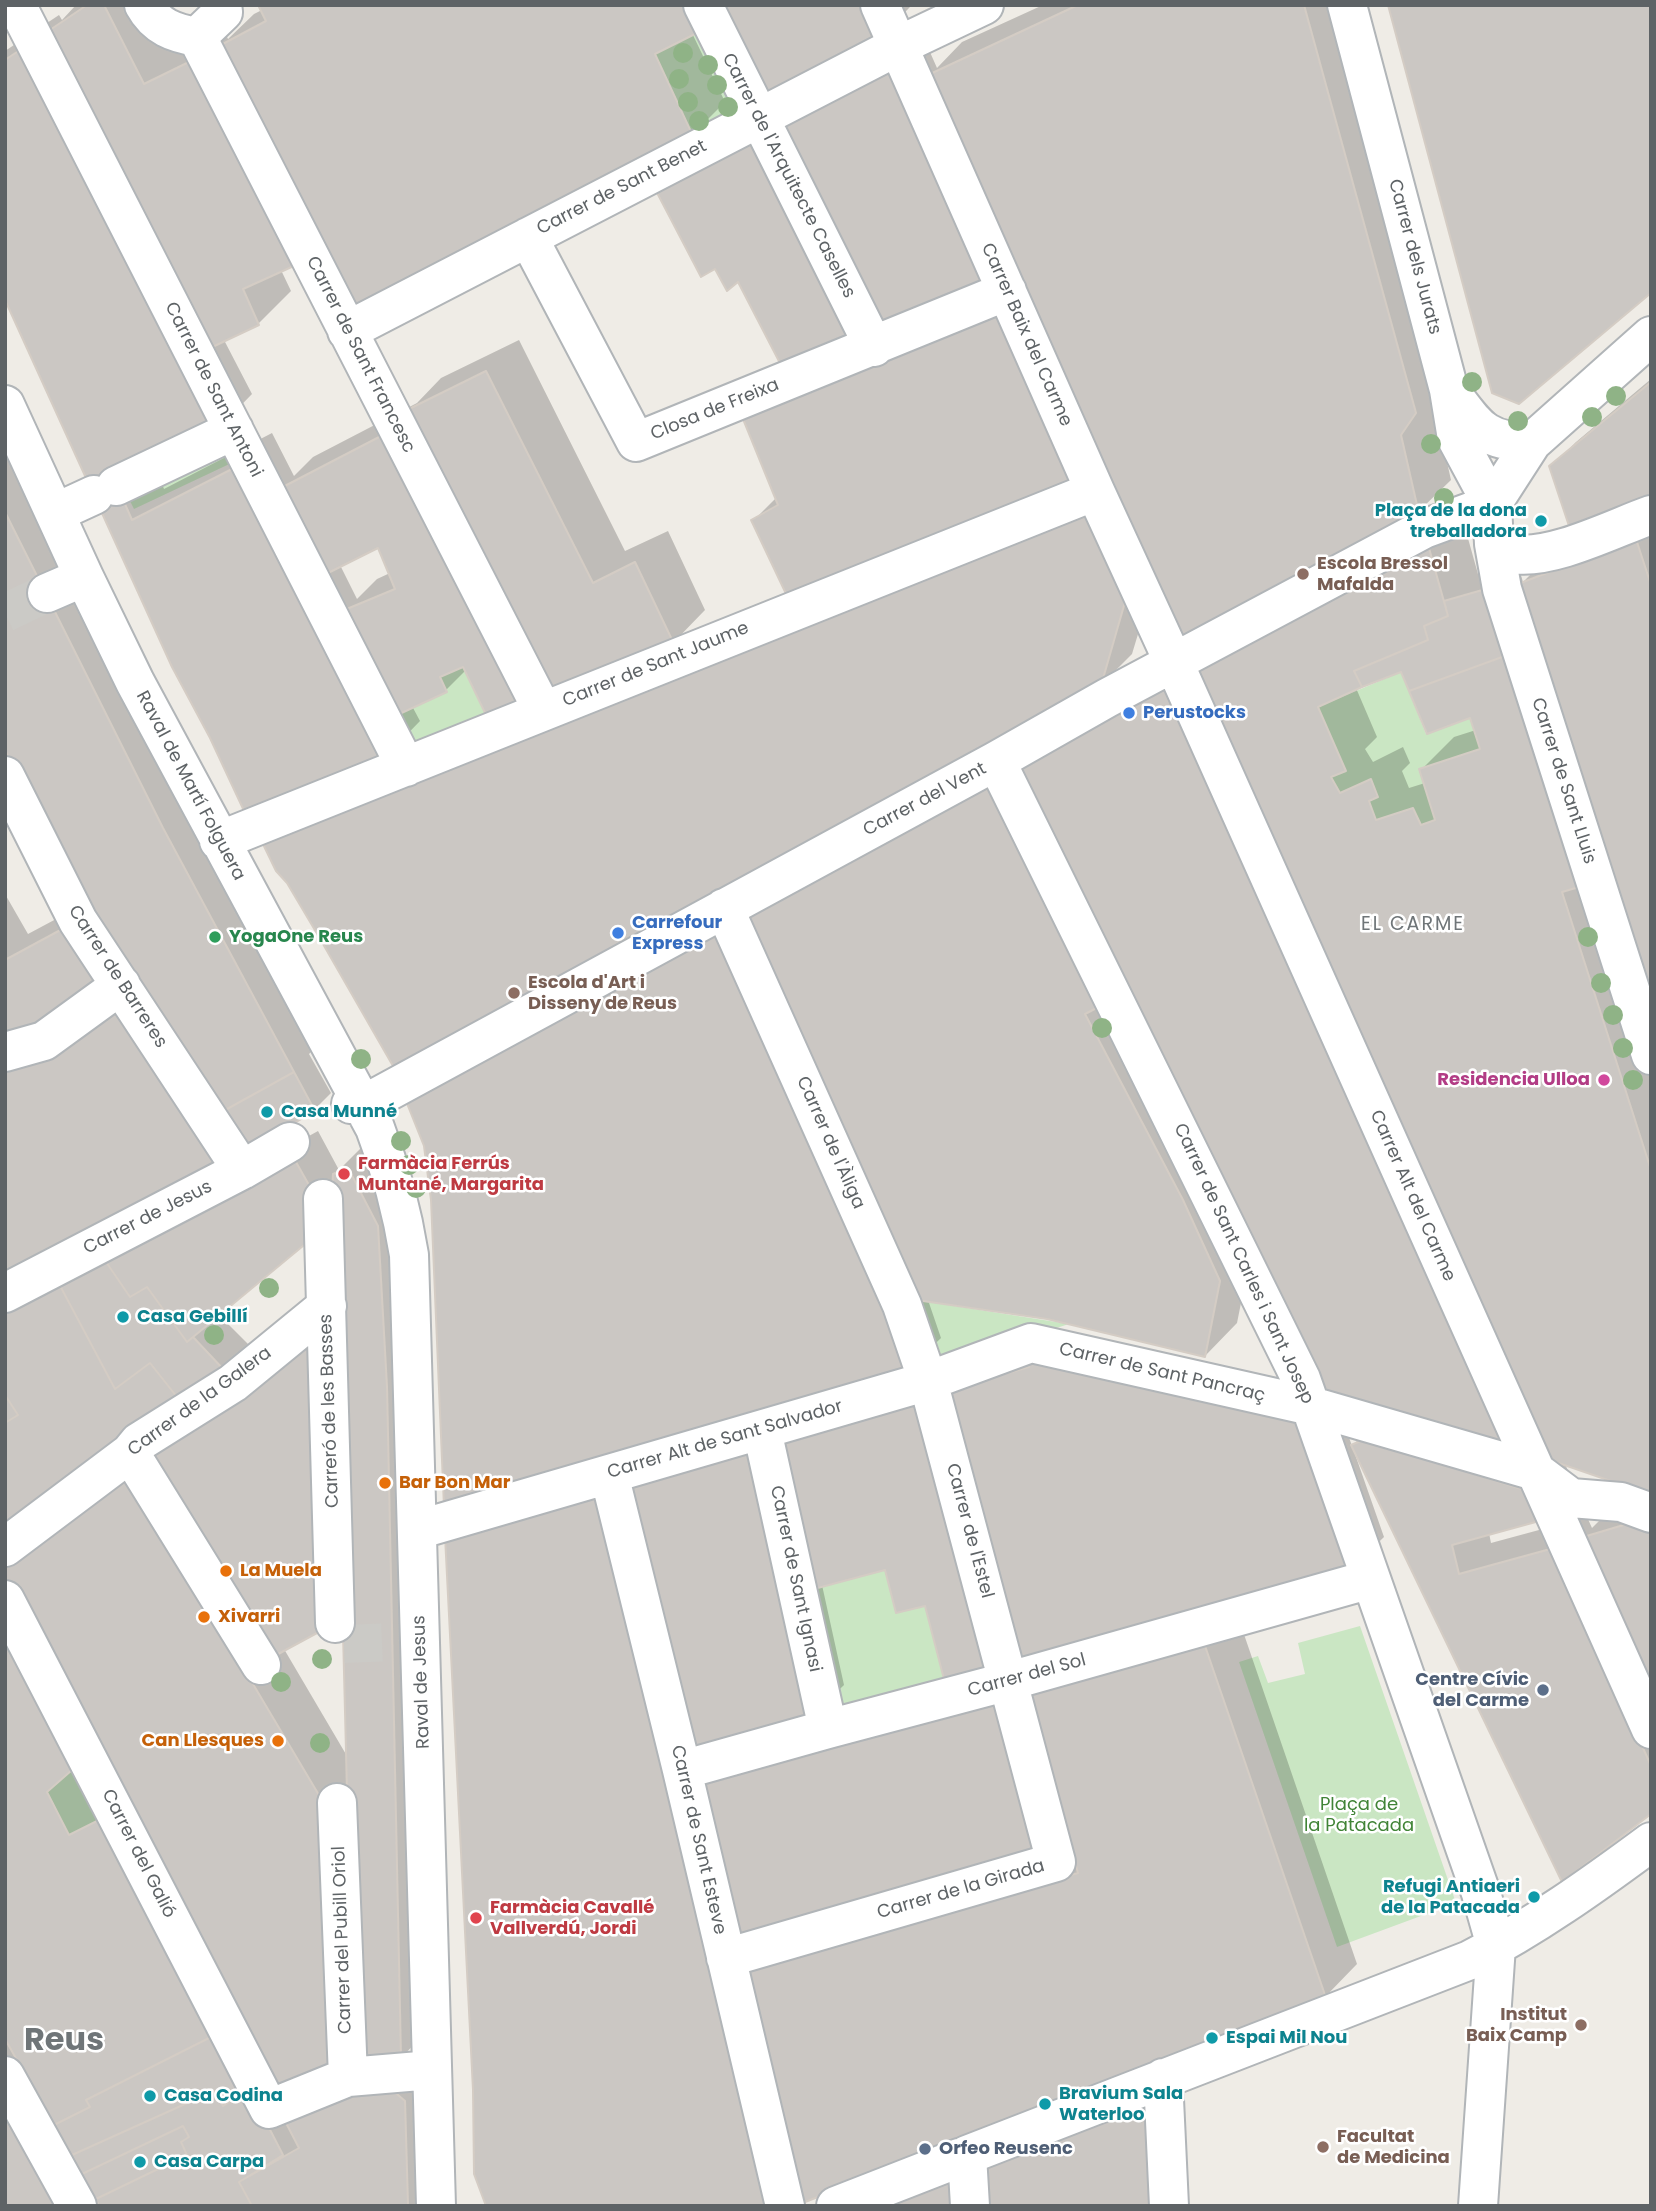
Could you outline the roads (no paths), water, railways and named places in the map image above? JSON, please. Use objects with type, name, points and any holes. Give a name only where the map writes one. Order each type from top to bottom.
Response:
[{"type":"street","points":[[144,5],[150,17],[171,32],[197,37],[223,12],[222,5]]},
{"type":"street","name":"Carrer de l'Arquitecte Caselles","points":[[703,5],[874,347]]},
{"type":"street","name":"Carrer Baix del Carme","points":[[880,5],[1174,663]]},
{"type":"street","name":"Carrer de Sant Benet","points":[[347,331],[898,46],[984,5]]},
{"type":"street","name":"Carrer dels Jurats","points":[[1347,5],[1449,390],[1457,439],[1492,504]]},
{"type":"street","name":"Carrer de Sant Antoni","points":[[20,15],[406,766]]},
{"type":"street","name":"Carrer de Sant Francesc","points":[[197,37],[543,711]]},
{"type":"street","name":"Closa de Freixa","points":[[528,237],[636,442],[1007,291]]},
{"type":"street","points":[[1492,504],[1532,442],[1651,335]]},
{"type":"street","points":[[1449,390],[1476,425],[1492,436],[1510,443],[1532,442]]},
{"type":"street","name":"Raval de Martí Folguera","points":[[5,405],[135,682],[388,1161]]},
{"type":"street","points":[[55,513],[234,430]]},
{"type":"street","name":"Carrer de Sant Jaume","points":[[219,841],[1095,491]]},
{"type":"street","name":"Carrer de Sant Lluis","points":[[1492,504],[1494,544],[1502,589],[1651,1055]]},
{"type":"street","name":"Carrer del Vent","points":[[357,1105],[996,761],[1107,698],[1424,530],[1492,504]]},
{"type":"street","points":[[1494,544],[1511,554],[1539,554],[1649,523]]},
{"type":"street","points":[[47,593],[84,577]]},
{"type":"street","name":"Carrer Alt del Carme","points":[[1174,663],[1651,1729]]},
{"type":"street","name":"Carrer de Sant Carles i Sant Josep","points":[[996,761],[1301,1379],[1481,1893],[1496,1946],[1478,2206]]},
{"type":"street","name":"Carrer de Barreres","points":[[5,776],[78,921],[242,1170]]},
{"type":"street","name":"Carrer de l'Àliga","points":[[724,908],[902,1305],[928,1381]]},
{"type":"street","points":[[5,1052],[44,1041],[121,985]]},
{"type":"street","name":"Carrer de Jesus","points":[[5,1293],[242,1170],[290,1142]]},
{"type":"street","name":"Raval de Jesus","points":[[388,1161],[403,1214],[409,1255],[417,1530],[407,1642],[432,2070],[436,2206]]},
{"type":"street","name":"Carreró de les Basses","points":[[323,1199],[335,1623]]},
{"type":"street","name":"Carrer de la Galera","points":[[5,1547],[130,1453],[139,1441],[233,1382],[327,1306]]},
{"type":"street","name":"Carrer de Sant Pancraç","points":[[1031,1343],[1311,1406],[1535,1471],[1571,1498],[1621,1502],[1651,1513]]},
{"type":"street","name":"Carrer Alt de Sant Salvador","points":[[417,1530],[928,1381],[1031,1343]]},
{"type":"street","name":"Carrer de l'Estel","points":[[928,1381],[1009,1681]]},
{"type":"street","name":"Carrer de Sant Ignasi","points":[[762,1430],[828,1729]]},
{"type":"street","points":[[130,1453],[261,1665]]},
{"type":"street","name":"Carrer de Sant Esteve","points":[[609,1474],[785,2206]]},
{"type":"street","name":"Carrer del Sol","points":[[682,1770],[1371,1579]]},
{"type":"street","name":"Carrer del Galió","points":[[5,1600],[269,2109],[348,2077]]},
{"type":"street","name":"Carrer de la Girada","points":[[726,1958],[1056,1862],[1009,1681]]},
{"type":"street","name":"Carrer del Pubill Oriol","points":[[337,1803],[348,2077]]},
{"type":"street","points":[[836,2206],[1470,1960],[1601,1879],[1651,1842]]},
{"type":"street","points":[[348,2077],[432,2070]]},
{"type":"street","points":[[5,2076],[77,2206]]},
{"type":"street","points":[[1163,2078],[1169,2206]]},
{"type":"street","points":[[963,2156],[970,2206]]},
{"type":"tunnel","points":[[5,613],[47,593]]},
{"type":"tunnel","points":[[344,1644],[393,1642]]},
{"type":"place","name":"Plaça de la dona treballadora","points":[[1541,521]]},
{"type":"place","name":"Escola Bressol Mafalda","points":[[1303,574]]},
{"type":"place","name":"Perustocks","points":[[1129,713]]},
{"type":"place","name":"Carrefour Express","points":[[618,933]]},
{"type":"place","name":"YogaOne Reus","points":[[215,937]]},
{"type":"place","name":"Escola d'Art i Disseny de Reus","points":[[514,993]]},
{"type":"place","name":"Residencia Ulloa","points":[[1604,1080]]},
{"type":"place","name":"Casa Munné","points":[[267,1112]]},
{"type":"place","name":"Farmàcia Ferrús Muntané, Margarita","points":[[344,1174]]},
{"type":"place","name":"Casa Gebillí","points":[[123,1317]]},
{"type":"place","name":"Bar Bon Mar","points":[[385,1483]]},
{"type":"place","name":"La Muela","points":[[226,1571]]},
{"type":"place","name":"Xivarri","points":[[204,1617]]},
{"type":"place","name":"Centre Cívic del Carme","points":[[1543,1690]]},
{"type":"place","name":"Can Llesques","points":[[278,1741]]},
{"type":"place","name":"Refugi Antiaeri de la Patacada","points":[[1534,1897]]},
{"type":"place","name":"Farmàcia Cavallé Vallverdú, Jordi","points":[[476,1918]]},
{"type":"place","name":"Institut Baix Camp","points":[[1581,2025]]},
{"type":"place","name":"Espai Mil Nou","points":[[1212,2038]]},
{"type":"place","name":"Casa Codina","points":[[150,2096]]},
{"type":"place","name":"Bravium Sala Waterloo","points":[[1045,2104]]},
{"type":"place","name":"Facultat de Medicina","points":[[1323,2147]]},
{"type":"place","name":"Orfeo Reusenc","points":[[925,2149]]},
{"type":"place","name":"Casa Carpa","points":[[140,2162]]},
{"type":"district","name":"EL CARME","points":[[1413,925]]},
{"type":"district","name":"Reus","points":[[64,2042]]},
{"type":"park label","name":"Plaça de la Patacada","points":[[1359,1815]]}]
